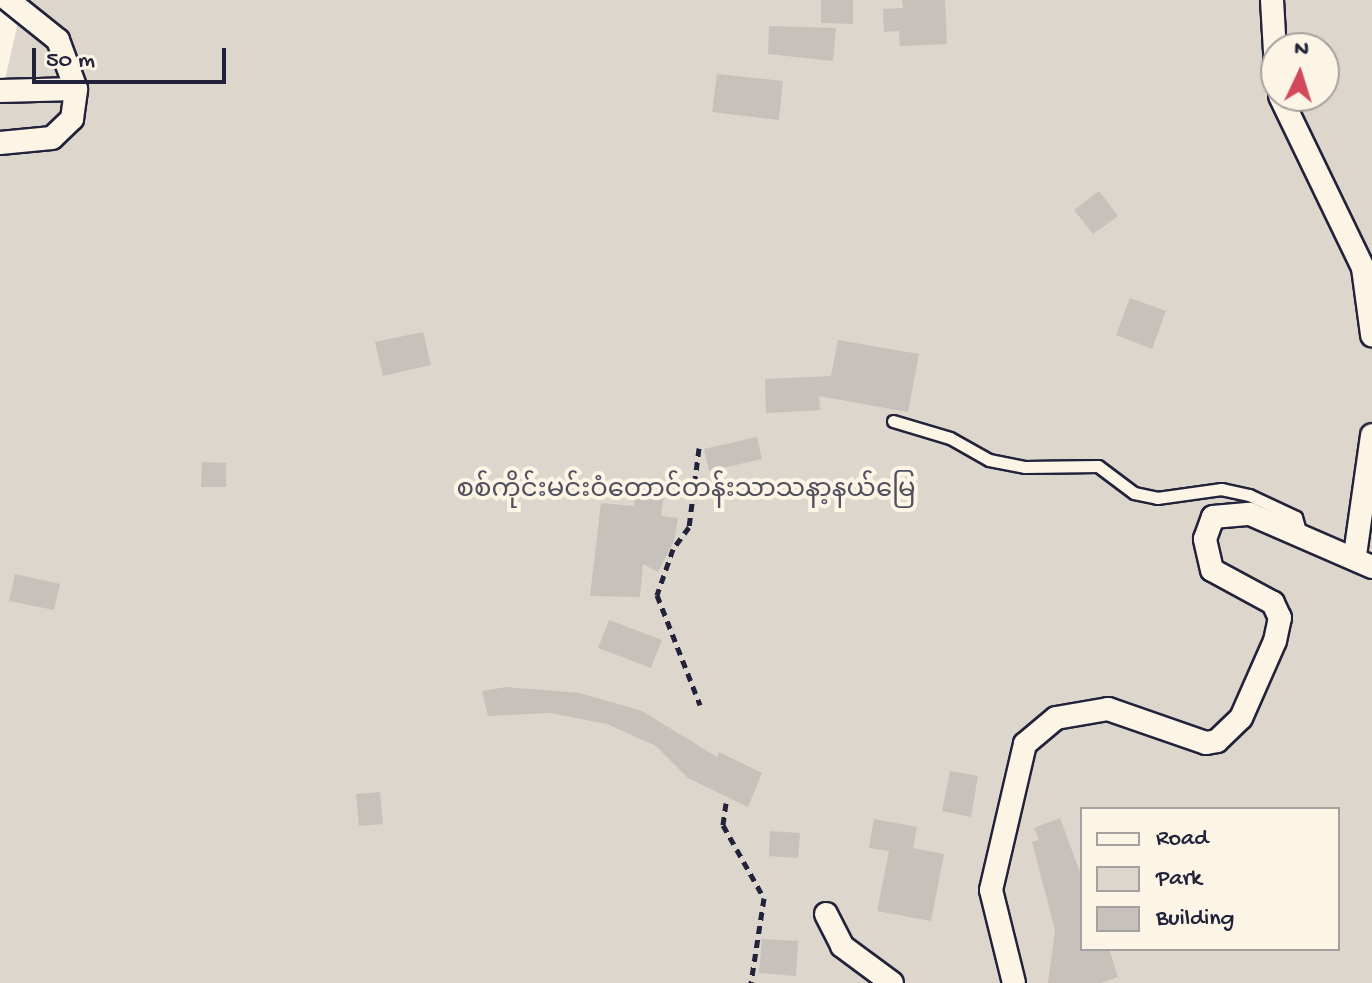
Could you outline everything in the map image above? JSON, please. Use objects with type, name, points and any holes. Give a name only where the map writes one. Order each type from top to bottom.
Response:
[{"type":"street","points":[[0,143],[52,138],[72,119],[76,89],[58,40],[8,0]]},
{"type":"street","points":[[1272,0],[1274,32]]},
{"type":"street","points":[[0,91],[76,89]]},
{"type":"street","points":[[1288,112],[1363,268],[1372,335]]},
{"type":"street","points":[[1014,983],[991,890],[1025,744],[1056,718],[1108,709],[1206,743],[1217,741],[1241,718],[1280,618],[1273,603],[1212,570],[1205,539],[1213,517],[1250,514],[1363,561],[1372,435]]},
{"type":"street","points":[[826,914],[842,946],[892,983]]},
{"type":"lane","points":[[893,421],[950,438],[989,460],[1025,467],[1098,466],[1134,493],[1157,498],[1221,489],[1249,495],[1296,517],[1301,534]]},
{"type":"path","points":[[699,448],[689,527],[673,549],[657,595],[700,705]]},
{"type":"path","points":[[726,803],[723,825],[764,898],[751,983]]},
{"type":"green space","name":"စစ်ကိုင်းမင်းဝံတောင်တန်းသာသနာ့နယ်မြေ","points":[[23,0],[1372,0],[1372,983],[0,983],[0,102]]},
{"type":"building","points":[[821,0],[853,0],[853,24],[821,23]]},
{"type":"building","points":[[902,0],[945,0],[947,44],[900,46],[899,31],[884,32],[883,9],[903,8]]},
{"type":"building","points":[[769,26],[836,28],[833,61],[768,54]]},
{"type":"building","points":[[717,74],[783,81],[779,120],[712,112]]},
{"type":"building","points":[[1099,191],[1118,216],[1093,234],[1074,210]]},
{"type":"building","points":[[1130,298],[1166,311],[1152,349],[1116,335]]},
{"type":"building","points":[[423,332],[431,365],[383,376],[375,342]]},
{"type":"building","points":[[838,340],[919,354],[908,412],[819,396],[820,410],[766,413],[765,379],[831,376]]},
{"type":"building","points":[[757,437],[762,459],[709,471],[704,449]]},
{"type":"building","points":[[202,462],[226,463],[226,487],[201,487]]},
{"type":"building","points":[[636,490],[664,494],[661,516],[678,518],[674,541],[658,572],[643,564],[640,597],[590,596],[601,503],[634,506]]},
{"type":"building","points":[[15,574],[60,584],[54,610],[9,601]]},
{"type":"building","points":[[609,620],[662,640],[651,668],[598,648]]},
{"type":"building","points":[[506,687],[580,693],[642,711],[717,757],[719,752],[762,773],[748,807],[688,778],[656,746],[607,724],[550,713],[488,716],[482,691]]},
{"type":"building","points":[[950,771],[978,776],[971,817],[942,811]]},
{"type":"building","points":[[380,792],[383,824],[359,826],[356,794]]},
{"type":"building","points":[[1060,818],[1080,873],[1080,951],[1110,951],[1118,977],[1101,983],[1048,983],[1055,930],[1032,842],[1039,840],[1034,828]]},
{"type":"building","points":[[874,819],[917,827],[913,848],[944,854],[931,921],[877,911],[889,851],[869,848]]},
{"type":"building","points":[[770,831],[800,833],[798,858],[769,856]]},
{"type":"building","points":[[762,939],[798,941],[796,976],[759,973]]}]
